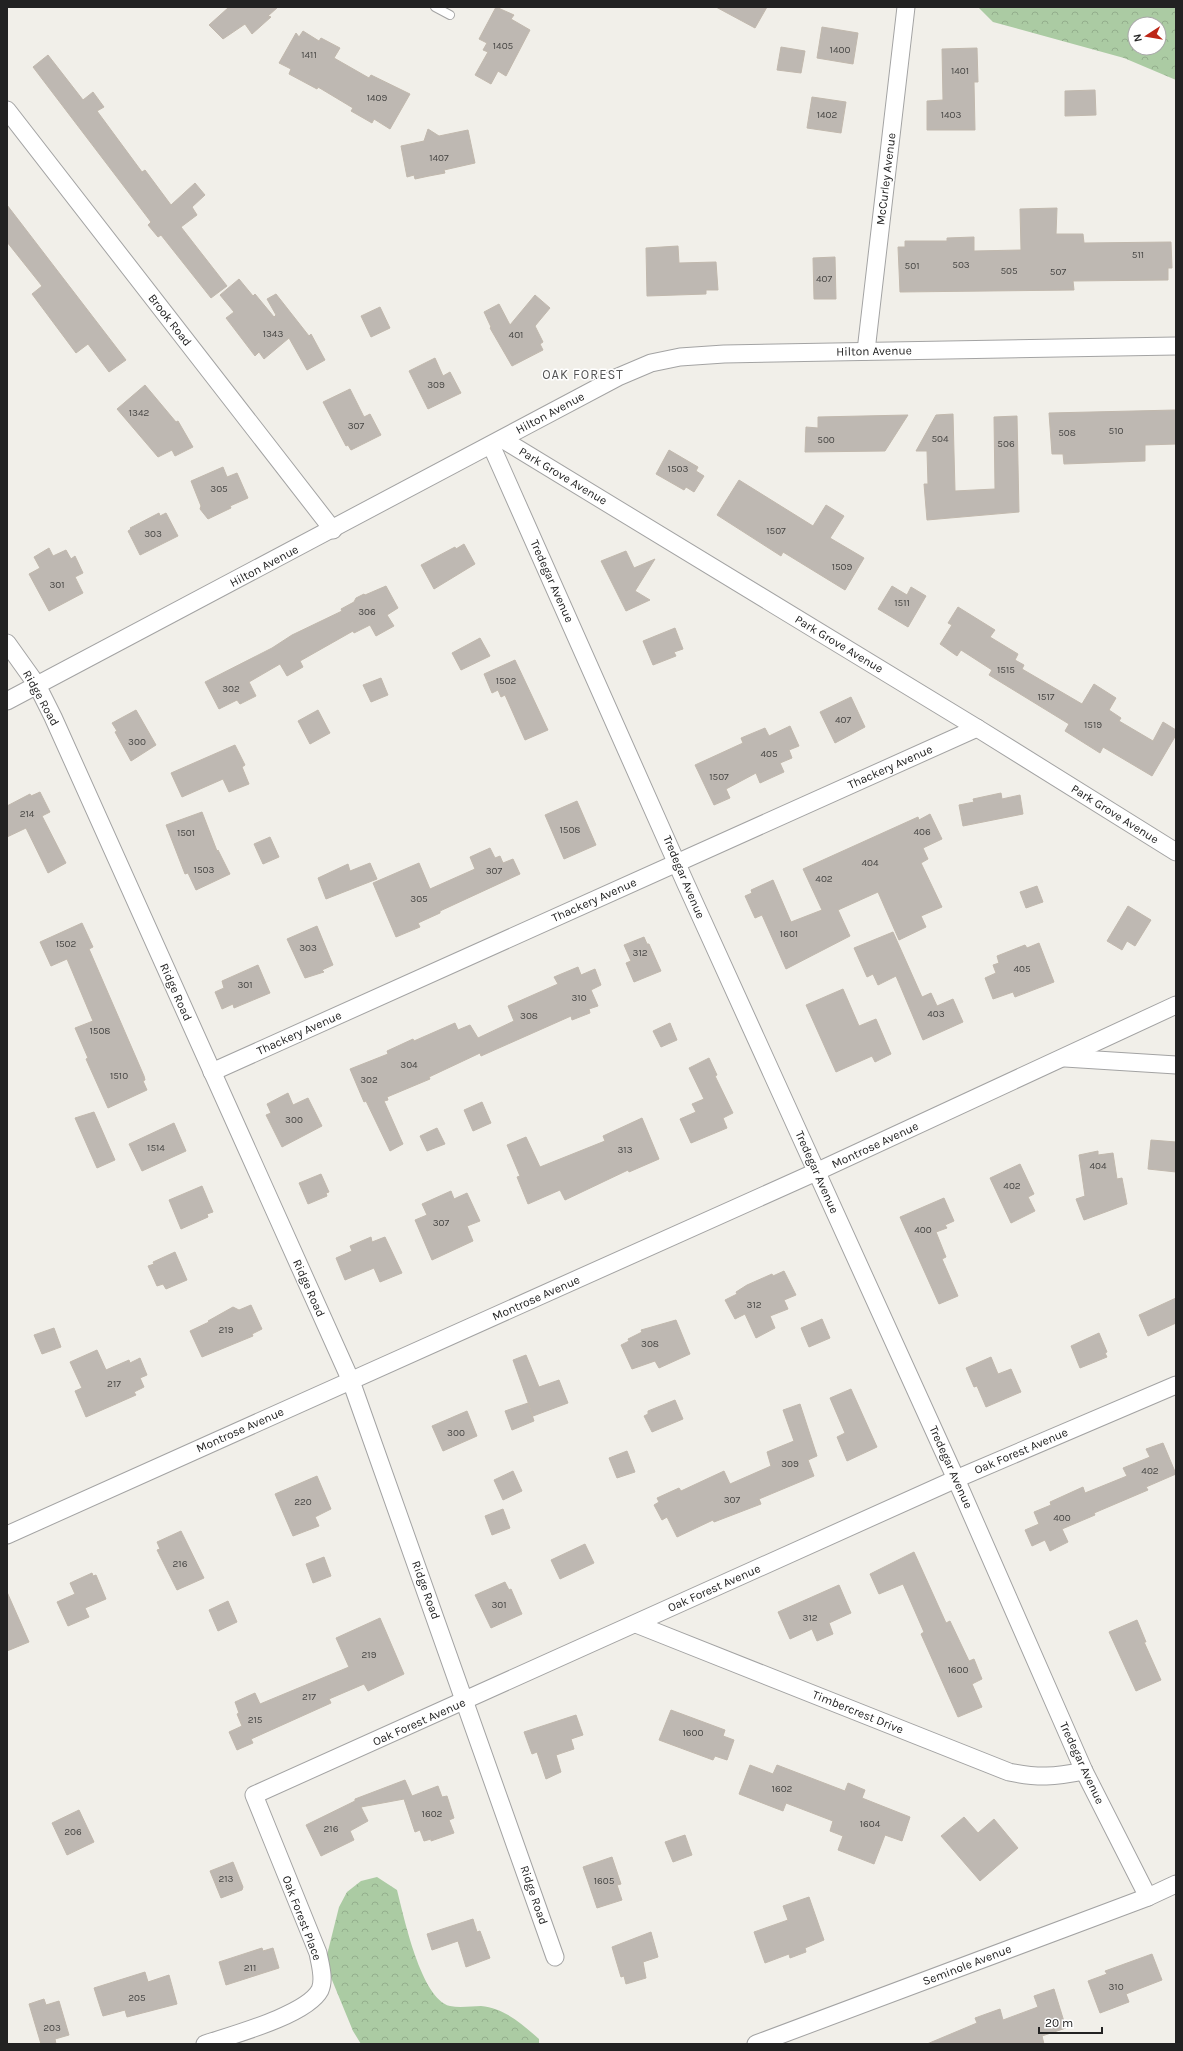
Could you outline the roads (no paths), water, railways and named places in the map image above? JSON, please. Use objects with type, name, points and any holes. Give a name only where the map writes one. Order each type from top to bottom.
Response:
[{"type":"street","name":"McCurley Avenue","points":[[866,351],[906,7]]},
{"type":"street","name":"Brook Road","points":[[7,110],[333,530]]},
{"type":"street","name":"Hilton Avenue","points":[[7,701],[333,530],[618,377],[651,363],[680,357],[724,354],[1176,346]]},
{"type":"street","name":"Park Grove Avenue","points":[[496,442],[977,728],[1176,852]]},
{"type":"street","name":"Tredegar Avenue","points":[[496,442],[677,862],[956,1479],[1084,1771],[1148,1897]]},
{"type":"street","name":"Ridge Road","points":[[7,643],[36,685],[54,718],[351,1381],[555,1957]]},
{"type":"street","name":"Thackery Avenue","points":[[212,1072],[977,728]]},
{"type":"street","name":"Montrose Avenue","points":[[7,1535],[816,1172],[1176,1005]]},
{"type":"street","name":"Montrose Avenue","points":[[1063,1058],[1176,1065]]},
{"type":"street","name":"Oak Forest Avenue","points":[[254,1795],[956,1479],[1176,1385]]},
{"type":"street","name":"Timbercrest Drive","points":[[636,1624],[1009,1772],[1031,1776],[1052,1777],[1084,1771]]},
{"type":"street","name":"Oak Forest Place","points":[[205,2044],[272,2021],[310,2001],[320,1989],[322,1974],[318,1953],[254,1795]]},
{"type":"street","name":"Seminole Avenue","points":[[756,2044],[1148,1897],[1176,1884]]},
{"type":"lane","points":[[435,7],[450,15]]},
{"type":"district","name":"OAK FOREST","points":[[583,374]]}]
